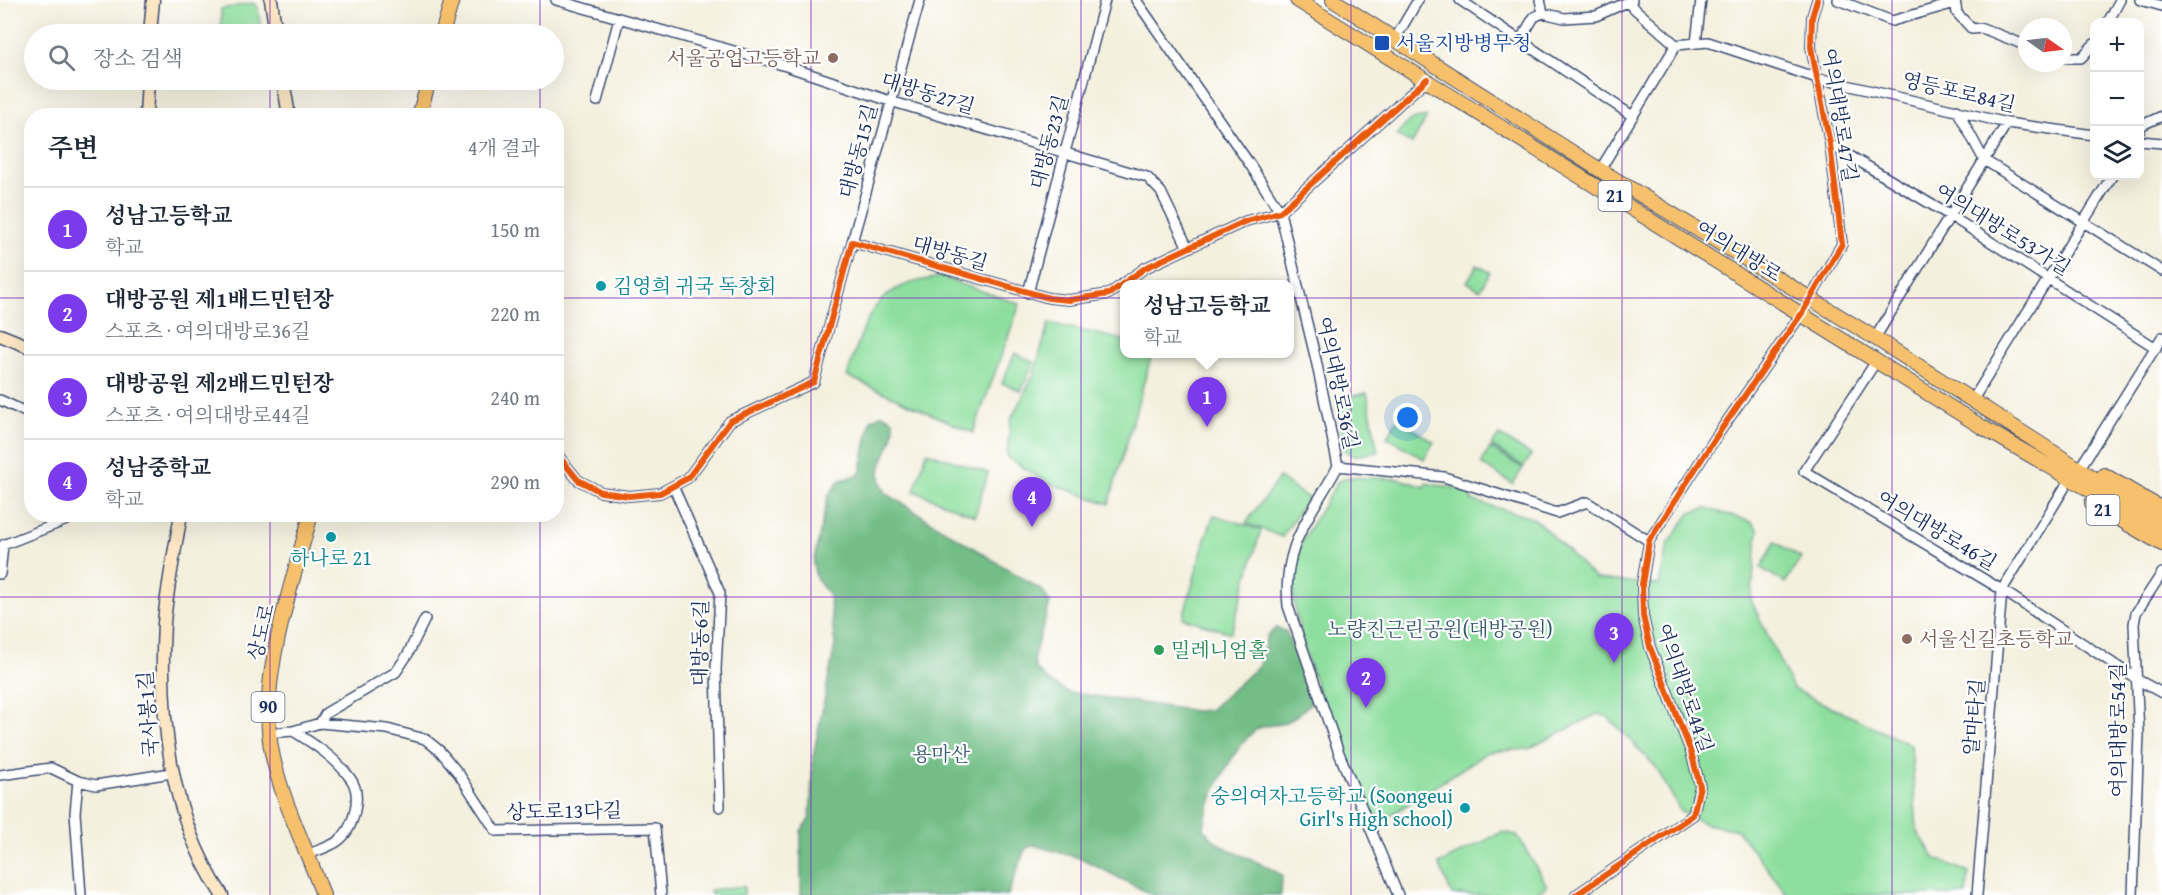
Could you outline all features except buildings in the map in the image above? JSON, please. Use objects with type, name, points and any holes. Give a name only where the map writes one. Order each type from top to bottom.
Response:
[{"type":"main road","points":[[445,24],[452,0]]},
{"type":"main road","name":"여의대방로","points":[[1297,0],[2049,468],[2162,532]]},
{"type":"main road","name":"여의대방로","points":[[1339,1],[1600,170],[1875,338],[2162,522]]},
{"type":"main road","points":[[1387,54],[1395,39]]},
{"type":"main road","points":[[1427,79],[1435,65]]},
{"type":"main road","points":[[421,108],[426,90]]},
{"type":"main road","name":"21","points":[[2055,455],[2083,463],[2162,509]]},
{"type":"main road","name":"21","points":[[2049,468],[2065,487],[2162,544]]},
{"type":"main road","name":"상도로","points":[[309,522],[270,675],[269,733],[284,797],[309,854],[323,895]]},
{"type":"street","points":[[151,24],[153,0]]},
{"type":"street","points":[[271,0],[275,24]]},
{"type":"street","name":"대방동27길","points":[[556,0],[786,66],[890,101],[1147,177],[1161,192],[1188,248]]},
{"type":"street","name":"대방동15길","points":[[852,242],[920,0]]},
{"type":"street","name":"대방동23길","points":[[1028,293],[1105,0]]},
{"type":"street","name":"여의대방로36길","points":[[1136,0],[1251,165],[1280,212],[1317,360],[1338,466],[1292,550],[1287,570],[1288,606],[1339,753],[1398,895]]},
{"type":"street","points":[[1395,39],[1418,0]]},
{"type":"street","points":[[1460,0],[1631,115]]},
{"type":"street","points":[[1540,0],[1543,13]]},
{"type":"street","points":[[1696,43],[1701,0]]},
{"type":"street","name":"여의대방로47길","points":[[1810,299],[1842,244],[1830,144],[1811,37],[1812,17],[1817,0]]},
{"type":"street","points":[[1838,0],[1892,21],[1955,2],[1957,13],[1972,29],[1982,28],[2018,42]]},
{"type":"street","points":[[2110,18],[2120,0]]},
{"type":"street","points":[[2140,0],[2162,6]]},
{"type":"street","points":[[1521,39],[1534,17],[1543,13],[1564,18],[1596,16],[1630,2],[1676,45],[1631,115],[1600,170]]},
{"type":"street","points":[[597,101],[619,19]]},
{"type":"street","name":"영등포로84길","points":[[1676,45],[1708,42],[1817,78],[2007,123],[2090,134]]},
{"type":"street","points":[[2072,58],[2081,58],[2090,48]]},
{"type":"street","name":"대방동길","points":[[1127,280],[1246,221],[1280,212],[1427,79]]},
{"type":"street","points":[[146,108],[147,90]]},
{"type":"street","points":[[285,90],[288,108]]},
{"type":"street","points":[[1957,110],[1984,160],[2162,272]]},
{"type":"street","points":[[2141,126],[2162,116]]},
{"type":"street","points":[[1875,338],[2007,123]]},
{"type":"street","points":[[2144,141],[2162,143]]},
{"type":"street","name":"여의대방로53가길","points":[[1830,144],[1949,215],[2156,348]]},
{"type":"street","points":[[1972,401],[2110,180]]},
{"type":"street","points":[[564,463],[578,480],[601,492],[645,496],[674,488],[688,478],[730,422],[814,382],[852,242]]},
{"type":"street","name":"대방동길","points":[[852,242],[1028,293],[1069,300],[1109,294],[1120,285]]},
{"type":"street","name":"여의대방로44길","points":[[1576,895],[1693,815],[1700,786],[1690,752],[1650,647],[1643,616],[1642,584],[1649,541],[1716,436],[1810,299]]},
{"type":"street","points":[[0,334],[24,344]]},
{"type":"street","points":[[2083,463],[2162,337]]},
{"type":"street","name":"여의대방로46길","points":[[1877,360],[1804,471],[2002,590],[2138,680],[2162,693]]},
{"type":"street","points":[[0,400],[24,411]]},
{"type":"street","points":[[1338,466],[1444,477],[1557,513],[1587,502],[1649,541]]},
{"type":"street","name":"알마타길","points":[[1977,895],[2002,590],[2065,487]]},
{"type":"street","name":"대방동6길","points":[[674,488],[720,593],[716,669],[720,807]]},
{"type":"street","points":[[0,574],[3,545],[62,522]]},
{"type":"street","name":"국사봉1길","points":[[0,775],[51,768],[78,781],[96,785],[171,773],[163,686],[164,621],[180,522]]},
{"type":"street","name":"여의대방로54길","points":[[2133,895],[2138,680],[2134,624],[2136,613],[2162,573]]},
{"type":"street","points":[[269,733],[293,731],[320,723],[326,713],[396,672],[408,654],[425,619]]},
{"type":"street","name":"상도로13다길","points":[[320,723],[411,735],[425,739],[440,751],[465,782],[496,831],[656,828],[661,895]]},
{"type":"street","points":[[293,731],[320,748],[351,778],[356,802],[344,836],[337,843],[309,854]]},
{"type":"street","points":[[171,773],[196,851],[222,895]]},
{"type":"street","points":[[78,781],[75,837],[81,895]]},
{"type":"green space","points":[[253,3],[258,7],[260,24],[221,24],[221,9]]},
{"type":"green space","points":[[1427,117],[1412,144],[1397,135],[1410,120]]},
{"type":"green space","points":[[1477,265],[1490,272],[1480,290],[1467,282]]},
{"type":"green space","points":[[941,277],[1020,304],[973,433],[847,376],[867,320],[875,307],[899,288],[917,281]]},
{"type":"green space","points":[[1049,323],[1120,339],[1120,358],[1151,358],[1109,504],[1046,482],[1007,457],[1010,421],[1033,376]]},
{"type":"green space","points":[[1015,353],[1034,362],[1021,391],[1002,383]]},
{"type":"green space","points":[[1367,393],[1378,452],[1353,456],[1345,451],[1336,399]]},
{"type":"green space","name":"용마산","points":[[882,414],[893,420],[894,430],[880,474],[881,484],[887,494],[1043,591],[1050,603],[1034,655],[1035,668],[1051,683],[1068,692],[1195,711],[1210,710],[1259,665],[1267,636],[1276,628],[1286,631],[1313,700],[1288,721],[1260,727],[1248,737],[1223,775],[1210,804],[1204,829],[1221,845],[1282,876],[1281,895],[1152,895],[1083,859],[1033,845],[1025,849],[1008,895],[801,895],[801,831],[810,818],[813,757],[835,645],[829,595],[816,578],[813,564],[828,496],[839,481],[860,474],[871,420]]},
{"type":"green space","points":[[1398,419],[1434,442],[1424,459],[1387,437]]},
{"type":"green space","points":[[1499,435],[1531,455],[1524,467],[1491,446]]},
{"type":"green space","points":[[1490,448],[1523,468],[1513,484],[1481,464]]},
{"type":"green space","points":[[927,452],[988,473],[975,516],[914,491]]},
{"type":"green space","name":"노량진근린공원(대방공원)","points":[[1348,477],[1399,479],[1425,487],[1426,483],[1471,491],[1471,500],[1535,519],[1596,579],[1659,585],[1668,544],[1690,513],[1706,508],[1752,522],[1758,530],[1751,600],[1793,689],[1911,745],[1917,831],[1935,858],[1969,873],[1966,895],[1788,895],[1737,830],[1706,824],[1681,812],[1655,766],[1607,716],[1597,714],[1528,749],[1488,752],[1391,815],[1375,821],[1333,727],[1305,650],[1296,613],[1293,580],[1297,554],[1305,535],[1337,482]]},
{"type":"green space","points":[[1279,478],[1308,498],[1282,537],[1246,523]]},
{"type":"green space","points":[[1214,515],[1261,530],[1231,633],[1183,618]]},
{"type":"green space","points":[[1775,542],[1801,558],[1785,583],[1761,568]]},
{"type":"green space","points":[[1502,832],[1517,835],[1547,886],[1531,895],[1452,895],[1439,864]]},
{"type":"green space","points":[[744,886],[744,895],[711,895],[710,890]]},
{"type":"cycle path","points":[[1576,895],[1693,815],[1700,786],[1691,752],[1650,647],[1643,616],[1642,584],[1649,541],[1716,437],[1802,313],[1842,244],[1830,144],[1811,47],[1812,17],[1817,0]]},
{"type":"cycle path","points":[[1128,280],[1145,268],[1246,221],[1280,212],[1427,79]]},
{"type":"cycle path","points":[[564,463],[578,480],[601,492],[629,496],[660,493],[688,478],[730,421],[814,382],[852,242],[1049,298],[1069,300],[1109,294],[1120,286]]},
{"type":"place","name":"서울지방병무청","points":[[1382,43]]},
{"type":"place","name":"서울공업고등학교","points":[[833,58]]},
{"type":"place","name":"김영희 귀국 독창회","points":[[601,286]]},
{"type":"place","name":"성남고등학교","points":[[1207,427]]},
{"type":"place","name":"성남중학교","points":[[1032,527]]},
{"type":"place","name":"하나로 21","points":[[331,537]]},
{"type":"place","name":"서울신길초등학교","points":[[1907,639]]},
{"type":"place","name":"밀레니엄홀","points":[[1159,650]]},
{"type":"place","name":"대방공원 제2배드민턴장","points":[[1614,663]]},
{"type":"place","name":"대방공원 제1배드민턴장","points":[[1366,708]]},
{"type":"place","name":"숭의여자고등학교 (Soongeui Girl's High school)","points":[[1465,808]]}]
